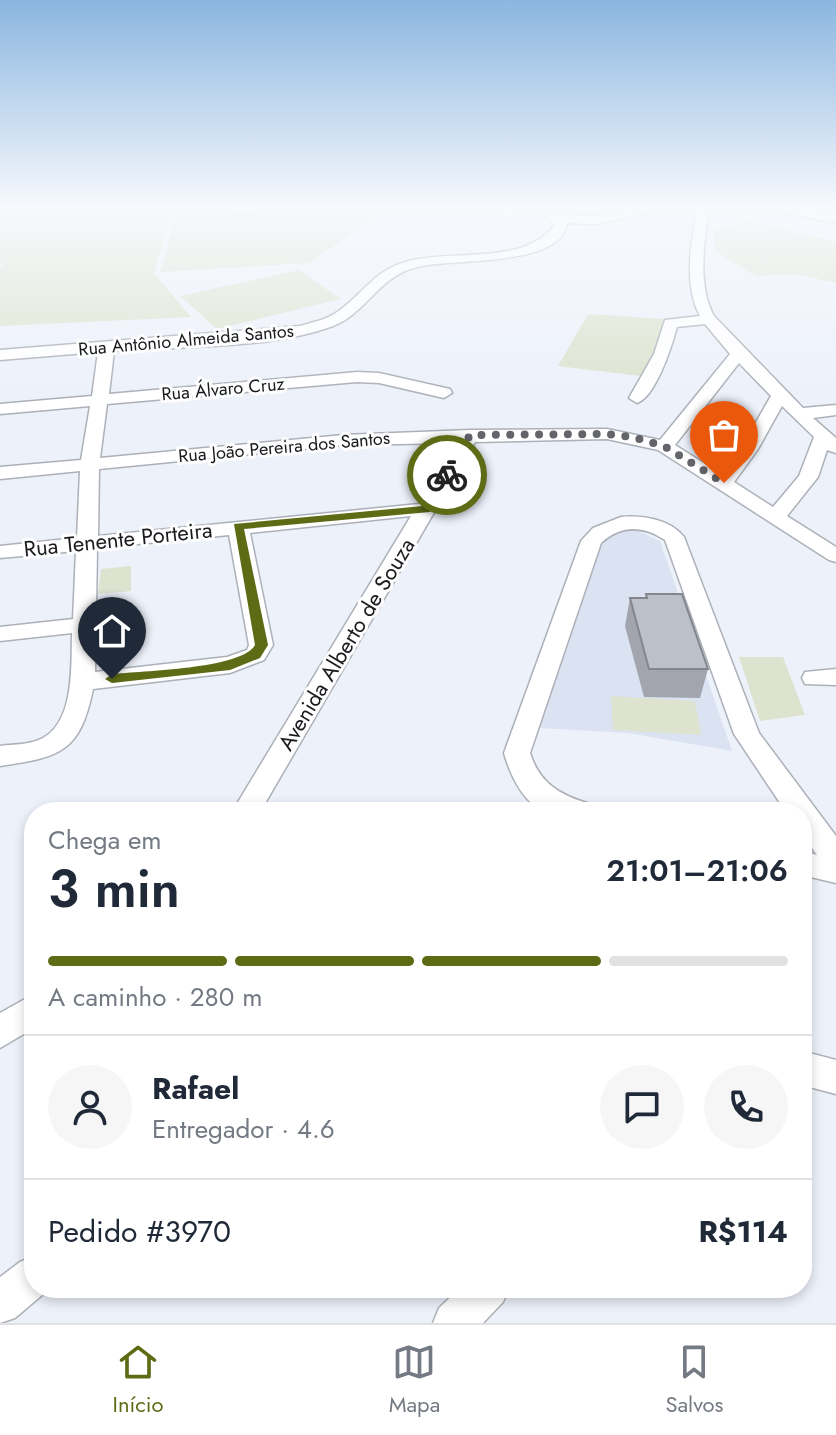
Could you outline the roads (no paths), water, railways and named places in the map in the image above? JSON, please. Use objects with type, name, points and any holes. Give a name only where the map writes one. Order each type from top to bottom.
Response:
[{"type":"street","name":"Rua Antônio Almeida Santos","points":[[0,355],[271,334],[317,327],[349,312],[376,282],[403,268]]},
{"type":"street","points":[[700,268],[701,307],[709,319],[830,443],[776,517]]},
{"type":"street","points":[[637,398],[662,354],[670,323],[709,319]]},
{"type":"street","points":[[0,756],[35,751],[53,744],[65,734],[74,720],[82,682],[90,464],[107,347]]},
{"type":"street","points":[[664,446],[740,352]]},
{"type":"street","name":"Rua Álvaro Cruz","points":[[0,409],[357,377],[379,378],[444,393]]},
{"type":"street","points":[[724,483],[749,449],[780,394]]},
{"type":"street","points":[[799,414],[836,410]]},
{"type":"street","name":"Rua João Pereira dos Santos","points":[[0,473],[343,440],[607,434],[664,446],[836,556]]},
{"type":"street","name":"Avenida Alberto de Souza","points":[[252,802],[470,435]]},
{"type":"street","name":"Rua Tenente Porteira","points":[[0,552],[426,509]]},
{"type":"street","points":[[556,802],[541,796],[522,774],[517,753],[591,541],[614,523],[634,521],[652,524],[674,537],[747,734],[794,802]]},
{"type":"street","points":[[82,682],[230,665],[256,655],[261,645],[238,526]]},
{"type":"street","points":[[0,634],[82,625]]},
{"type":"street","points":[[812,826],[836,858]]},
{"type":"street","points":[[812,865],[836,871]]},
{"type":"street","points":[[0,1032],[24,1016]]},
{"type":"street","points":[[812,1071],[836,1077]]},
{"type":"street","points":[[0,1303],[24,1284]]},
{"type":"street","points":[[454,1323],[479,1298]]}]
